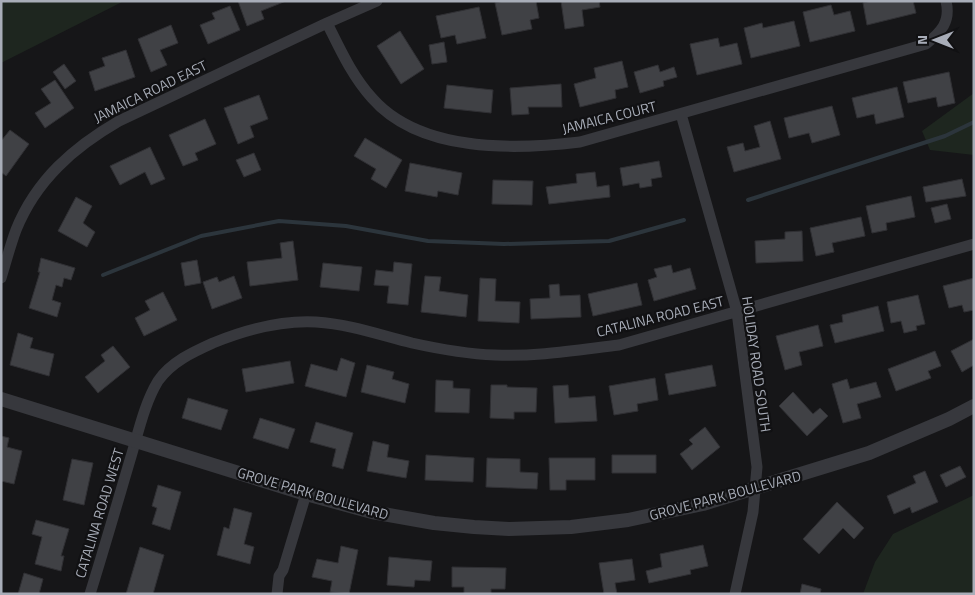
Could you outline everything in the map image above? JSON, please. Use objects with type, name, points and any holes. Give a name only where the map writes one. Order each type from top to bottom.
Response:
[{"type":"street","name":"JAMAICA ROAD EAST","points":[[1,278],[17,230],[32,200],[68,156],[87,141],[119,121],[377,1]]},
{"type":"street","name":"JAMAICA COURT","points":[[327,23],[354,76],[373,100],[393,118],[417,130],[442,138],[477,145],[509,147],[545,146],[580,142],[926,44],[940,33],[947,19],[946,1]]},
{"type":"street","name":"HOLIDAY ROAD SOUTH","points":[[681,114],[737,312],[756,467],[753,512],[735,594]]},
{"type":"street","name":"CATALINA ROAD EAST","points":[[136,441],[149,400],[159,380],[173,366],[189,354],[254,329],[283,323],[314,322],[339,324],[414,343],[462,352],[494,355],[532,355],[619,345],[974,244]]},
{"type":"street","name":"GROVE PARK BOULEVARD","points":[[1,399],[306,494],[372,512],[434,523],[508,528],[571,527],[628,520],[703,504],[869,453],[949,419],[974,406]]},
{"type":"street","name":"CATALINA ROAD WEST","points":[[90,594],[136,441]]},
{"type":"street","points":[[276,594],[279,576],[283,570],[306,494]]},
{"type":"shaded area","points":[[1,1],[124,1],[1,63]]},
{"type":"shaded area","points":[[974,93],[974,155],[930,150],[922,131]]},
{"type":"shaded area","points":[[974,495],[974,594],[863,594],[875,562],[893,534]]},
{"type":"building","points":[[238,1],[286,1],[261,11],[264,19],[247,26]]},
{"type":"building","points":[[504,1],[536,1],[539,18],[530,20],[532,29],[502,35],[495,3]]},
{"type":"building","points":[[561,1],[599,1],[600,7],[582,10],[584,26],[565,29]]},
{"type":"building","points":[[871,1],[913,1],[916,13],[867,25],[863,3]]},
{"type":"building","points":[[831,5],[834,15],[850,11],[855,31],[810,42],[803,12]]},
{"type":"building","points":[[230,6],[240,30],[208,44],[200,25],[215,19],[212,13]]},
{"type":"building","points":[[479,7],[486,38],[457,44],[455,35],[441,38],[436,16]]},
{"type":"building","points":[[794,21],[800,46],[751,58],[744,28],[762,23],[763,28]]},
{"type":"building","points":[[171,25],[178,43],[160,50],[167,65],[151,72],[138,39]]},
{"type":"building","points":[[400,31],[424,69],[401,84],[377,46]]},
{"type":"building","points":[[718,38],[720,47],[737,43],[742,64],[697,75],[690,44]]},
{"type":"building","points":[[444,42],[447,62],[432,64],[429,45]]},
{"type":"building","points":[[126,50],[135,77],[95,91],[89,72],[105,66],[102,58]]},
{"type":"building","points":[[622,61],[628,87],[615,90],[616,98],[580,107],[574,84],[596,78],[594,68]]},
{"type":"building","points":[[64,64],[76,81],[65,89],[53,72]]},
{"type":"building","points":[[658,65],[660,72],[674,67],[677,77],[663,81],[664,86],[640,93],[634,72]]},
{"type":"building","points":[[949,72],[955,103],[938,107],[936,97],[908,103],[903,82]]},
{"type":"building","points":[[55,80],[74,108],[45,128],[35,113],[51,103],[41,89]]},
{"type":"building","points":[[561,84],[562,107],[528,107],[529,114],[512,115],[510,88]]},
{"type":"building","points":[[447,85],[493,90],[491,113],[444,108]]},
{"type":"building","points":[[897,87],[904,117],[876,124],[874,114],[857,118],[852,98]]},
{"type":"building","points":[[259,95],[268,119],[250,126],[254,137],[238,144],[224,108]]},
{"type":"building","points":[[832,106],[840,135],[812,143],[809,133],[789,138],[784,118]]},
{"type":"building","points":[[205,119],[216,144],[195,153],[198,160],[183,166],[169,135]]},
{"type":"building","points":[[770,121],[781,159],[734,172],[727,147],[743,143],[745,151],[760,147],[754,126]]},
{"type":"building","points":[[10,130],[29,144],[6,176],[1,172],[1,141]]},
{"type":"building","points":[[365,138],[402,160],[386,188],[371,179],[376,169],[354,156]]},
{"type":"building","points":[[150,147],[165,179],[151,185],[145,172],[120,185],[110,166]]},
{"type":"building","points":[[254,153],[261,170],[244,177],[236,160]]},
{"type":"building","points":[[659,161],[662,177],[651,179],[652,186],[640,188],[639,183],[623,186],[620,168]]},
{"type":"building","points":[[410,163],[462,173],[458,195],[438,191],[437,197],[405,191]]},
{"type":"building","points":[[595,172],[597,187],[609,185],[610,197],[549,204],[546,187],[577,183],[576,174]]},
{"type":"building","points":[[962,179],[966,196],[926,202],[923,187]]},
{"type":"building","points":[[493,180],[533,181],[532,205],[492,204]]},
{"type":"building","points":[[911,196],[915,217],[886,223],[887,230],[872,233],[866,206]]},
{"type":"building","points":[[76,197],[92,206],[83,223],[95,232],[87,247],[58,231]]},
{"type":"building","points":[[947,204],[951,219],[935,223],[931,208]]},
{"type":"building","points":[[861,217],[865,236],[832,243],[834,252],[816,256],[810,228]]},
{"type":"building","points":[[802,231],[803,261],[756,263],[755,241],[785,239],[785,232]]},
{"type":"building","points":[[293,241],[298,280],[250,286],[247,262],[282,258],[280,243]]},
{"type":"building","points":[[41,258],[75,268],[71,280],[64,278],[62,287],[56,285],[52,300],[61,303],[57,317],[29,308],[40,272],[38,272]]},
{"type":"building","points":[[197,260],[201,283],[185,286],[181,263]]},
{"type":"building","points":[[394,262],[412,264],[408,305],[387,303],[389,286],[374,285],[376,270],[393,272]]},
{"type":"building","points":[[323,263],[362,267],[359,291],[320,287]]},
{"type":"building","points":[[671,265],[673,273],[690,268],[696,289],[654,301],[648,280],[657,277],[654,269]]},
{"type":"building","points":[[234,276],[242,298],[212,309],[203,282],[217,277],[219,282]]},
{"type":"building","points":[[425,276],[441,277],[439,291],[468,295],[466,317],[421,312]]},
{"type":"building","points":[[480,278],[496,279],[495,301],[520,302],[519,323],[478,321]]},
{"type":"building","points":[[974,278],[974,310],[964,312],[962,305],[949,308],[943,286]]},
{"type":"building","points":[[637,283],[642,305],[593,316],[588,294]]},
{"type":"building","points":[[559,284],[560,296],[580,295],[581,317],[531,319],[530,299],[550,298],[549,285]]},
{"type":"building","points":[[163,292],[177,320],[144,336],[135,318],[150,310],[145,301]]},
{"type":"building","points":[[918,295],[925,324],[916,326],[917,330],[904,333],[901,321],[891,323],[887,302]]},
{"type":"building","points":[[878,306],[884,331],[835,343],[830,325],[843,322],[842,315]]},
{"type":"building","points":[[818,325],[823,346],[799,352],[802,365],[785,370],[776,336]]},
{"type":"building","points":[[18,333],[33,338],[30,348],[54,354],[49,376],[10,365]]},
{"type":"building","points":[[974,339],[974,365],[962,372],[951,351]]},
{"type":"building","points":[[113,346],[130,367],[98,393],[85,377],[105,361],[101,355]]},
{"type":"building","points":[[935,351],[941,366],[928,371],[931,378],[896,391],[888,369]]},
{"type":"building","points":[[341,358],[355,363],[346,397],[305,386],[311,364],[337,371]]},
{"type":"building","points":[[290,361],[294,383],[246,392],[242,369]]},
{"type":"building","points":[[367,365],[394,372],[392,379],[409,384],[405,403],[361,392]]},
{"type":"building","points":[[712,365],[716,386],[669,395],[665,374]]},
{"type":"building","points":[[655,378],[658,400],[637,404],[638,411],[614,415],[609,386]]},
{"type":"building","points":[[847,379],[850,389],[876,382],[881,397],[857,404],[861,418],[843,423],[832,384]]},
{"type":"building","points":[[436,380],[453,381],[453,388],[470,389],[469,413],[435,412]]},
{"type":"building","points":[[491,385],[537,388],[536,412],[514,412],[514,419],[490,418]]},
{"type":"building","points":[[568,385],[569,398],[595,396],[597,421],[555,423],[553,386]]},
{"type":"building","points":[[793,392],[813,414],[820,408],[828,416],[807,436],[779,406]]},
{"type":"building","points":[[188,398],[228,410],[221,430],[182,418]]},
{"type":"building","points":[[260,418],[295,429],[288,449],[253,438]]},
{"type":"building","points":[[316,422],[353,433],[343,469],[332,466],[336,449],[310,442]]},
{"type":"building","points":[[705,427],[720,447],[692,470],[680,454],[693,444],[689,440]]},
{"type":"building","points":[[1,436],[9,438],[7,447],[22,451],[14,484],[1,481]]},
{"type":"building","points":[[373,441],[389,445],[387,457],[409,461],[406,478],[367,471]]},
{"type":"building","points":[[426,455],[474,458],[473,482],[425,480]]},
{"type":"building","points":[[612,455],[656,455],[656,473],[612,473]]},
{"type":"building","points":[[487,458],[520,459],[520,472],[538,473],[537,489],[486,487]]},
{"type":"building","points":[[549,458],[595,458],[595,480],[566,480],[566,490],[550,490]]},
{"type":"building","points":[[72,459],[93,463],[84,505],[63,500]]},
{"type":"building","points":[[960,466],[966,477],[946,487],[940,475]]},
{"type":"building","points":[[925,471],[938,502],[912,513],[910,507],[894,514],[887,496],[916,483],[913,476]]},
{"type":"building","points":[[158,485],[181,492],[170,530],[152,524],[157,508],[152,506]]},
{"type":"building","points":[[837,502],[864,528],[854,539],[843,528],[819,554],[803,539]]},
{"type":"building","points":[[234,508],[252,513],[244,544],[254,547],[250,564],[217,555],[224,527],[229,529]]},
{"type":"building","points":[[36,520],[69,529],[61,556],[64,556],[61,571],[35,564],[42,537],[32,534]]},
{"type":"building","points":[[703,545],[708,566],[690,570],[691,574],[649,583],[646,571],[662,567],[660,554]]},
{"type":"building","points":[[341,546],[358,550],[349,594],[330,592],[332,581],[312,577],[317,559],[338,563]]},
{"type":"building","points":[[140,547],[164,555],[153,594],[126,594]]},
{"type":"building","points":[[389,557],[432,561],[430,581],[415,580],[414,587],[387,585]]},
{"type":"building","points":[[632,559],[635,580],[615,583],[617,594],[604,594],[599,563]]},
{"type":"building","points":[[452,567],[506,568],[505,589],[491,589],[491,594],[464,594],[464,587],[452,587]]},
{"type":"building","points":[[24,573],[43,579],[39,594],[18,594]]},
{"type":"building","points":[[802,584],[821,589],[820,594],[800,594]]},
{"type":"waterway","points":[[748,200],[945,136],[974,122]]},
{"type":"waterway","points":[[103,275],[201,236],[279,221],[346,226],[428,241],[504,244],[609,241],[684,220]]}]
